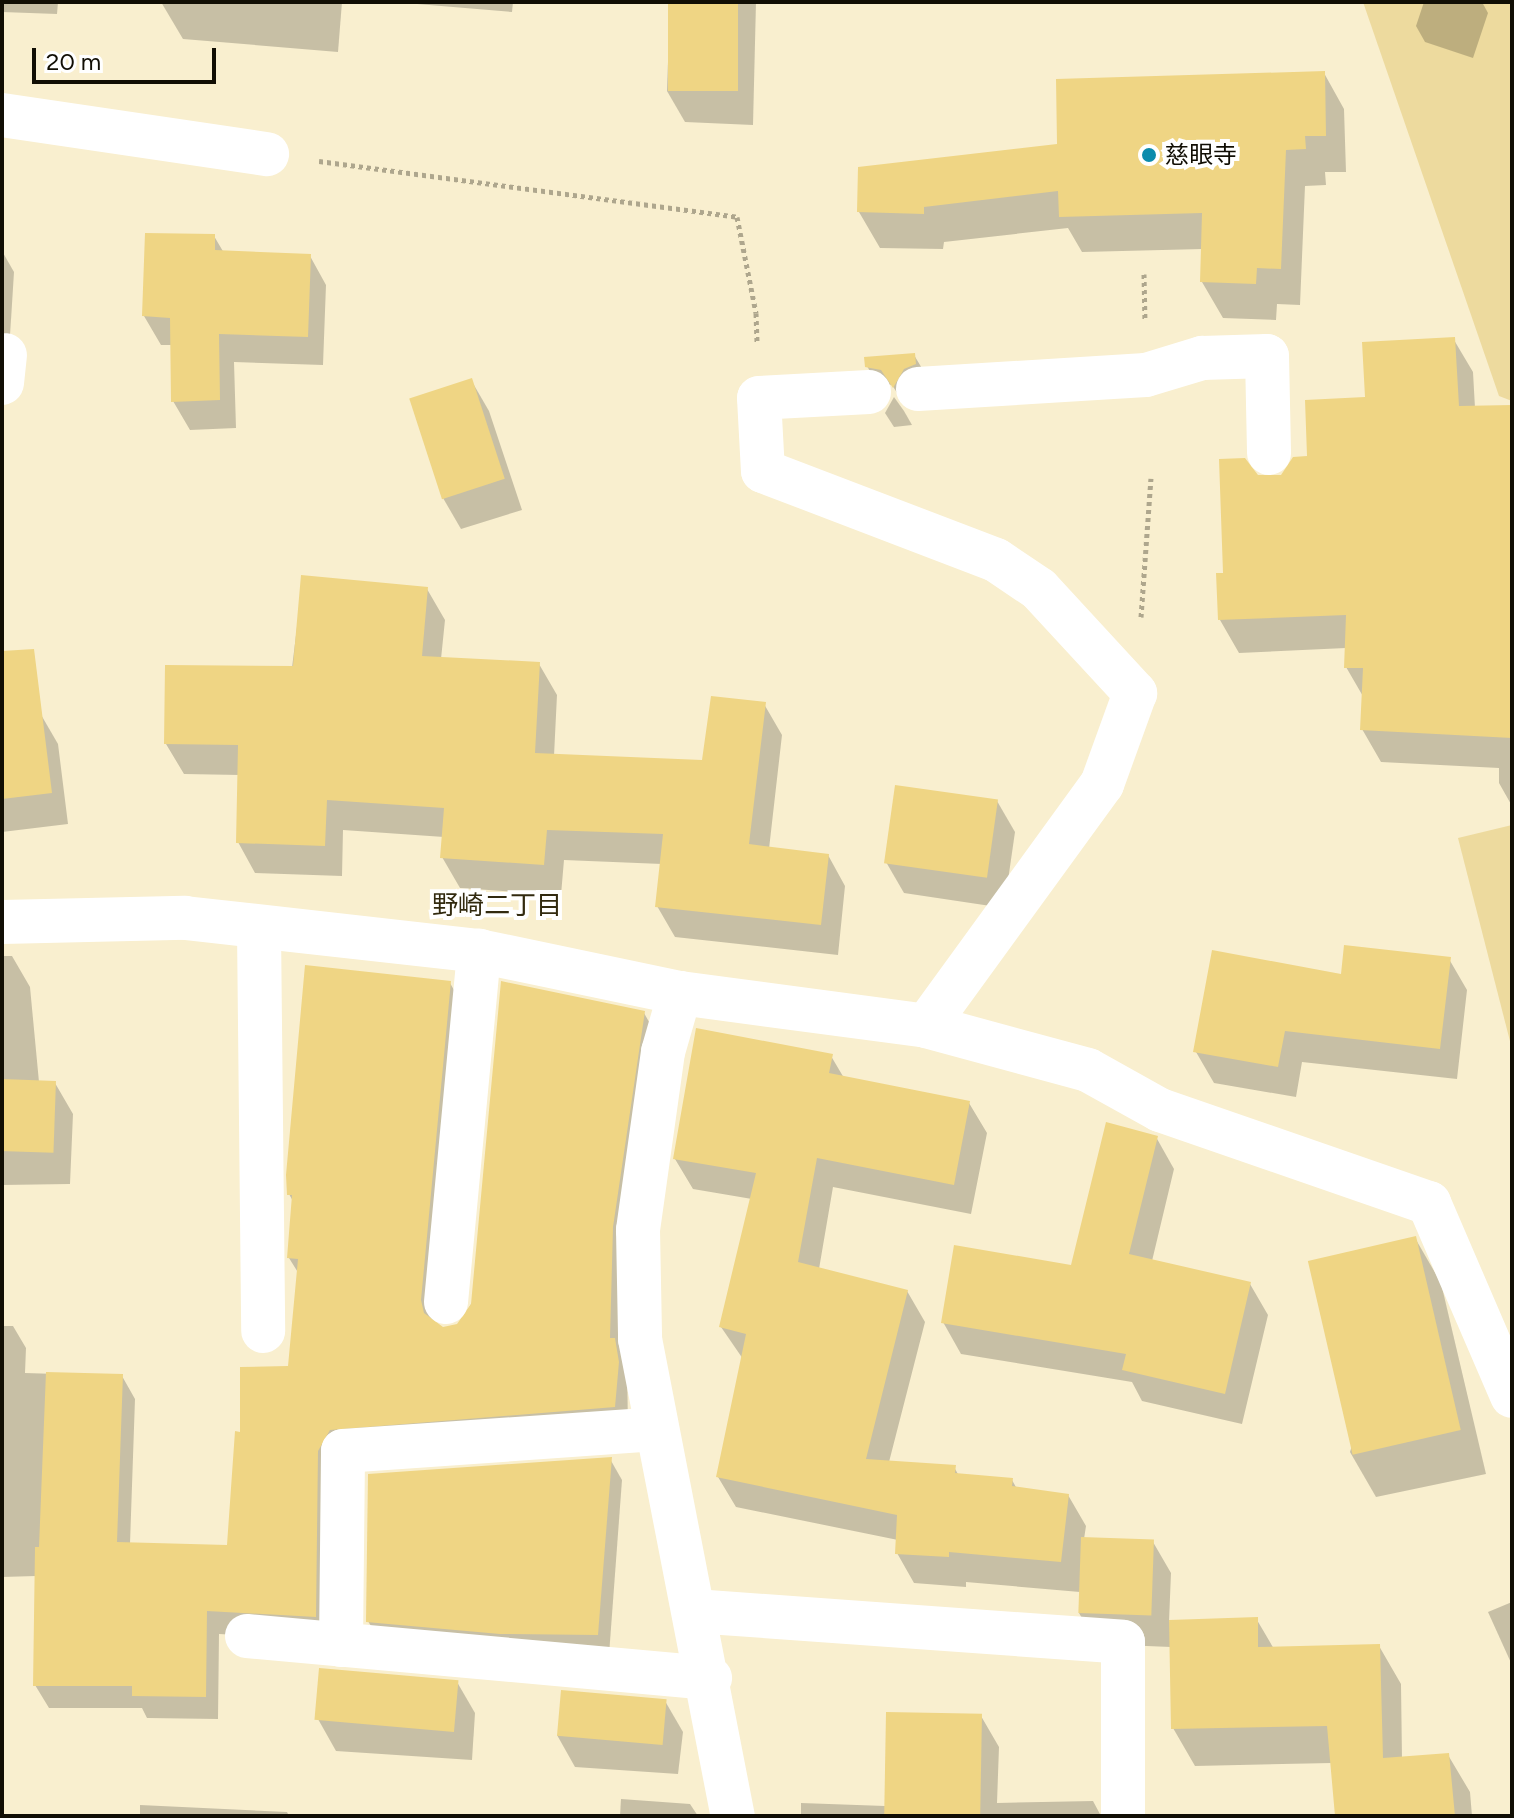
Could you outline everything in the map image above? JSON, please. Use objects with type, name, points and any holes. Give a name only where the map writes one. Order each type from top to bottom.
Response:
[{"type":"street","points":[[2,115],[267,154]]},
{"type":"street","points":[[918,389],[1146,375],[1202,358],[1267,356],[1269,453]]},
{"type":"street","points":[[869,392],[759,398],[763,471],[996,560],[1039,589],[1135,693],[1102,784],[926,1026]]},
{"type":"street","points":[[2,922],[185,918],[259,929],[479,951],[680,993],[926,1026],[1088,1070],[1160,1110],[1429,1203],[1512,1396]]},
{"type":"street","points":[[259,929],[263,1331]]},
{"type":"street","points":[[446,1302],[479,951]]},
{"type":"street","points":[[680,993],[663,1052],[638,1230],[640,1339],[656,1429],[710,1678],[733,1816]]},
{"type":"street","points":[[341,1645],[343,1451],[656,1429]]},
{"type":"street","points":[[694,1611],[1123,1642],[1123,1816]]},
{"type":"street","points":[[247,1636],[710,1678]]},
{"type":"path","points":[[267,154],[737,217],[756,313],[757,352]]},
{"type":"path","points":[[1144,274],[1145,324]]},
{"type":"path","points":[[1135,693],[1151,478]]},
{"type":"shaded area","points":[[1363,2],[1512,2],[1512,401],[1499,396]]},
{"type":"shaded area","points":[[1512,825],[1512,1049],[1458,838]]},
{"type":"building","points":[[668,2],[738,2],[738,91],[668,91]]},
{"type":"building","points":[[1325,71],[1326,136],[1305,136],[1306,149],[1286,150],[1281,269],[1257,268],[1256,284],[1200,282],[1202,213],[1059,217],[1058,191],[924,207],[924,214],[857,212],[858,167],[1057,144],[1056,79]]},
{"type":"building","points":[[145,233],[215,234],[215,250],[311,254],[308,337],[219,334],[220,400],[171,402],[170,318],[142,316]]},
{"type":"building","points":[[1455,337],[1459,406],[1512,405],[1512,738],[1360,730],[1363,668],[1344,668],[1346,615],[1218,620],[1216,573],[1223,573],[1219,459],[1245,458],[1258,475],[1281,475],[1293,457],[1307,456],[1305,400],[1365,397],[1362,342]]},
{"type":"building","points":[[915,353],[916,364],[904,369],[893,388],[881,370],[865,367],[864,357]]},
{"type":"building","points":[[472,378],[505,479],[442,499],[409,398]]},
{"type":"building","points":[[301,575],[428,587],[422,656],[540,662],[535,753],[702,760],[711,696],[766,702],[749,844],[829,854],[821,925],[655,907],[663,834],[547,830],[544,865],[440,858],[444,808],[327,800],[325,846],[236,843],[238,745],[164,744],[165,665],[293,666]]},
{"type":"building","points":[[34,649],[52,793],[2,799],[2,651]]},
{"type":"building","points":[[895,785],[998,799],[987,878],[884,863]]},
{"type":"building","points":[[1344,945],[1451,957],[1440,1049],[1285,1031],[1278,1067],[1193,1052],[1212,950],[1341,974]]},
{"type":"building","points":[[305,965],[451,981],[421,1300],[424,1313],[443,1327],[457,1324],[471,1304],[501,981],[645,1011],[613,1227],[610,1338],[615,1338],[619,1362],[615,1407],[330,1430],[318,1451],[316,1617],[207,1611],[206,1697],[132,1696],[132,1686],[33,1686],[35,1547],[39,1547],[46,1372],[123,1374],[117,1542],[227,1545],[235,1431],[240,1432],[240,1367],[288,1366],[298,1259],[287,1258],[292,1195],[287,1195],[286,1175]]},
{"type":"building","points":[[696,1028],[833,1054],[829,1073],[970,1101],[954,1185],[817,1158],[798,1262],[908,1290],[866,1459],[956,1465],[955,1473],[1013,1478],[1012,1486],[1069,1494],[1061,1562],[949,1552],[949,1557],[895,1554],[897,1515],[716,1477],[746,1334],[719,1327],[756,1173],[673,1159]]},
{"type":"building","points":[[2,1079],[56,1081],[53,1153],[2,1151]]},
{"type":"building","points":[[1106,1122],[1158,1136],[1129,1254],[1251,1282],[1225,1394],[1122,1370],[1126,1354],[941,1323],[954,1245],[1071,1265]]},
{"type":"building","points":[[1416,1236],[1461,1430],[1353,1455],[1308,1261]]},
{"type":"building","points":[[612,1457],[598,1635],[500,1634],[366,1622],[368,1474]]},
{"type":"building","points":[[1081,1537],[1154,1540],[1151,1616],[1078,1613]]},
{"type":"building","points":[[1258,1617],[1258,1647],[1380,1644],[1383,1758],[1449,1753],[1455,1816],[1335,1816],[1327,1726],[1171,1729],[1169,1620]]},
{"type":"building","points":[[319,1668],[458,1680],[454,1732],[314,1720]]},
{"type":"building","points":[[561,1690],[667,1699],[663,1745],[557,1736]]},
{"type":"building","points":[[886,1712],[982,1714],[980,1816],[884,1816]]},
{"type":"place","name":"慈眼寺","points":[[1149,155]]},
{"type":"district","name":"野崎二丁目","points":[[497,906]]}]
